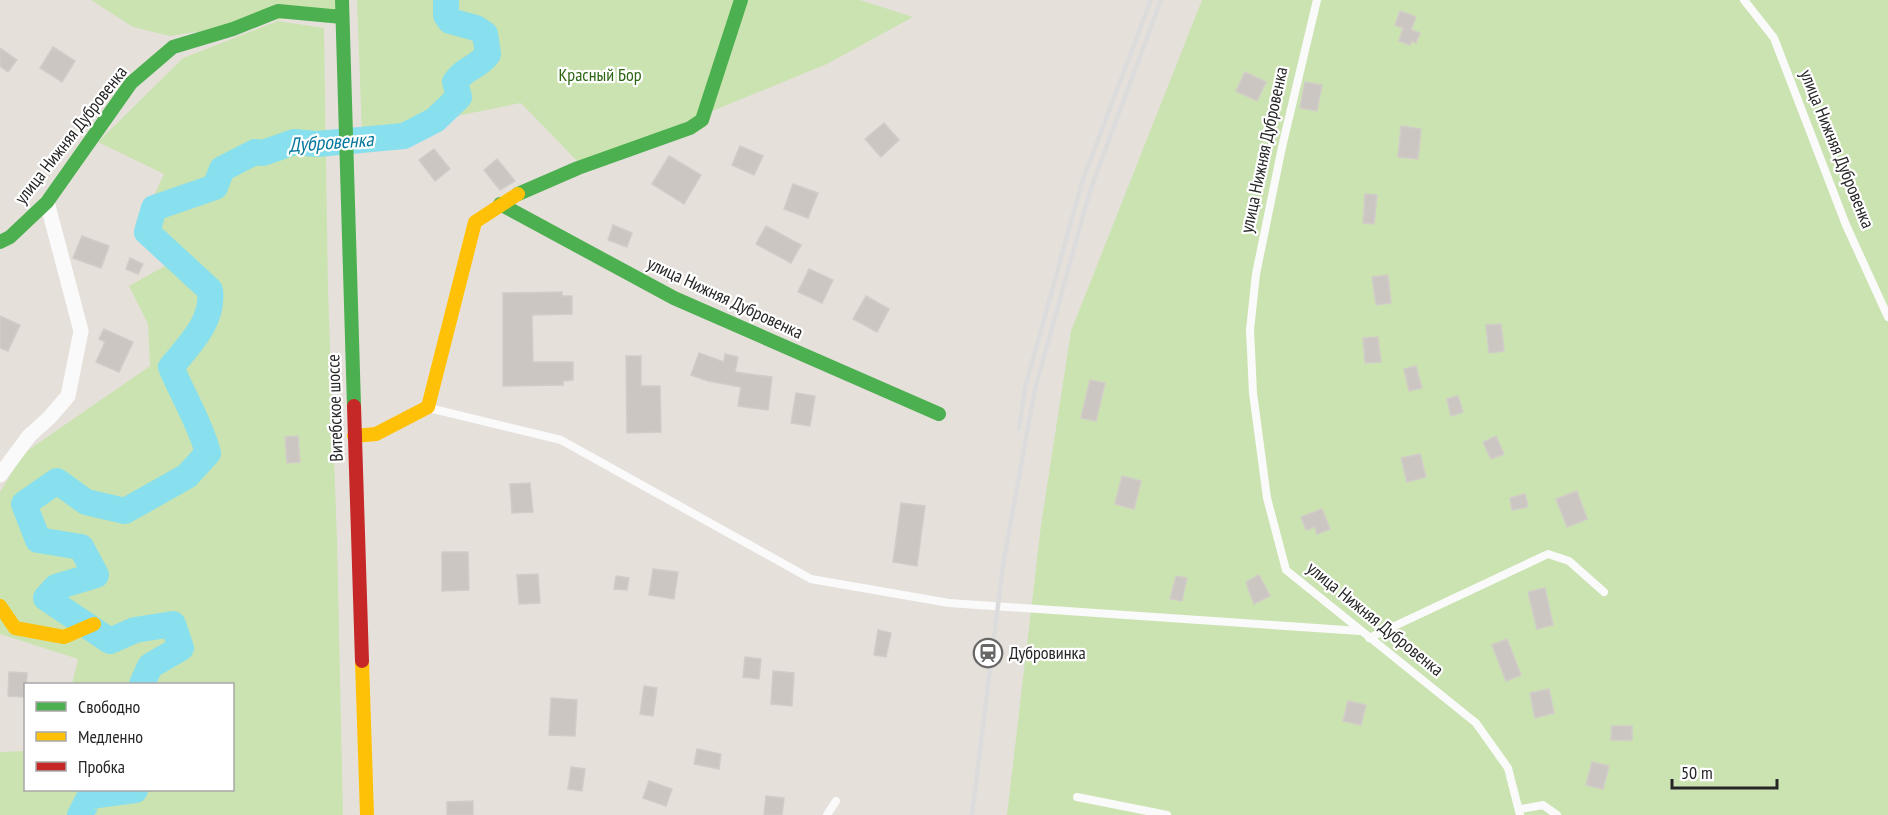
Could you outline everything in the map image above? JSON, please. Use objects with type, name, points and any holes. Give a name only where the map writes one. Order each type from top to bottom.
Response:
[{"type":"street","name":"Витебское шоссе","points":[[342,0],[367,815]]},
{"type":"street","points":[[354,436],[376,434],[428,407],[475,222],[500,204],[560,175],[690,128],[702,120],[741,0]]},
{"type":"street","name":"улица Нижняя Дубровенка","points":[[0,242],[10,237],[47,202],[131,83],[173,47],[233,29],[278,11],[342,18]]},
{"type":"street","points":[[0,475],[29,436],[68,396],[81,331],[47,202]]},
{"type":"street","name":"улица Нижняя Дубровенка","points":[[500,204],[674,297],[939,414]]},
{"type":"street","points":[[0,606],[15,628],[64,637],[94,624]]},
{"type":"lane","name":"улица Нижняя Дубровенка","points":[[1317,0],[1282,147],[1256,274],[1250,330],[1253,393],[1267,498],[1286,570],[1476,723],[1508,768],[1520,812]]},
{"type":"lane","name":"улица Нижняя Дубровенка","points":[[1744,0],[1774,38],[1846,225],[1888,317]]},
{"type":"lane","points":[[428,407],[561,440],[811,579],[949,603],[1360,631]]},
{"type":"lane","points":[[1369,638],[1548,554],[1569,561],[1604,592]]},
{"type":"lane","points":[[1077,796],[1167,815]]},
{"type":"lane","points":[[826,815],[836,801]]},
{"type":"lane","points":[[1520,812],[1543,805],[1557,815]]},
{"type":"green space","points":[[91,0],[335,0],[335,11],[170,36],[133,27]]},
{"type":"green space","name":"Красный Бор","points":[[357,0],[860,0],[913,17],[827,64],[581,165],[521,103],[362,135]]},
{"type":"green space","points":[[1202,0],[1888,0],[1888,815],[1007,815],[1041,525],[1071,331]]},
{"type":"green space","points":[[278,21],[324,28],[328,290],[337,539],[343,815],[0,815],[0,752],[24,751],[24,791],[234,791],[234,683],[72,683],[78,659],[0,634],[0,492],[24,453],[150,366],[148,324],[129,286],[165,266],[138,230],[164,174],[98,142],[183,58]]},
{"type":"building","points":[[1400,11],[1416,17],[1411,30],[1420,33],[1416,43],[1412,41],[1410,45],[1399,41],[1403,28],[1395,25]]},
{"type":"building","points":[[53,47],[75,61],[62,82],[40,68]]},
{"type":"building","points":[[0,48],[17,60],[8,72],[0,66]]},
{"type":"building","points":[[1245,72],[1266,82],[1257,101],[1236,91]]},
{"type":"building","points":[[1305,82],[1322,85],[1317,111],[1300,108]]},
{"type":"building","points":[[884,123],[899,140],[881,157],[865,139]]},
{"type":"building","points":[[1401,126],[1421,129],[1418,159],[1398,157]]},
{"type":"building","points":[[740,146],[763,156],[754,175],[732,165]]},
{"type":"building","points":[[434,149],[450,169],[435,181],[419,160]]},
{"type":"building","points":[[669,156],[701,175],[684,204],[652,184]]},
{"type":"building","points":[[497,159],[515,181],[500,190],[484,170]]},
{"type":"building","points":[[793,184],[818,193],[808,218],[784,209]]},
{"type":"building","points":[[1365,194],[1377,195],[1374,224],[1363,223]]},
{"type":"building","points":[[613,225],[632,233],[627,247],[608,240]]},
{"type":"building","points":[[766,226],[801,245],[791,263],[756,244]]},
{"type":"building","points":[[82,236],[109,246],[101,268],[73,258]]},
{"type":"building","points":[[130,258],[143,264],[138,274],[126,269]]},
{"type":"building","points":[[809,269],[833,280],[822,303],[798,292]]},
{"type":"building","points":[[1388,275],[1391,303],[1376,305],[1372,277]]},
{"type":"building","points":[[562,292],[562,296],[572,296],[572,314],[532,315],[533,362],[573,362],[573,380],[563,381],[563,385],[503,386],[503,293]]},
{"type":"building","points":[[866,296],[889,309],[877,332],[853,319]]},
{"type":"building","points":[[0,316],[20,325],[8,351],[0,348]]},
{"type":"building","points":[[1501,324],[1504,351],[1489,353],[1486,325]]},
{"type":"building","points":[[104,329],[133,342],[119,372],[96,362],[105,342],[99,339]]},
{"type":"building","points":[[1378,337],[1381,362],[1365,363],[1363,338]]},
{"type":"building","points":[[699,353],[724,362],[725,354],[738,357],[735,372],[772,377],[768,410],[738,406],[741,387],[708,381],[691,375]]},
{"type":"building","points":[[626,356],[641,356],[641,386],[660,386],[661,432],[627,433]]},
{"type":"building","points":[[1416,366],[1422,388],[1409,391],[1404,369]]},
{"type":"building","points":[[1090,380],[1105,383],[1096,421],[1081,418]]},
{"type":"building","points":[[796,393],[815,396],[810,426],[791,423]]},
{"type":"building","points":[[1458,396],[1463,412],[1451,416],[1447,399]]},
{"type":"building","points":[[298,436],[300,462],[287,463],[285,437]]},
{"type":"building","points":[[1496,436],[1504,454],[1491,459],[1483,442]]},
{"type":"building","points":[[1420,454],[1426,477],[1407,482],[1401,458]]},
{"type":"building","points":[[1122,476],[1141,481],[1134,509],[1115,504]]},
{"type":"building","points":[[530,483],[533,512],[512,513],[510,484]]},
{"type":"building","points":[[1577,491],[1587,519],[1567,527],[1556,499]]},
{"type":"building","points":[[1525,494],[1528,507],[1512,510],[1510,498]]},
{"type":"building","points":[[901,503],[925,506],[917,566],[893,562]]},
{"type":"building","points":[[1322,509],[1330,529],[1317,534],[1315,527],[1306,530],[1301,517]]},
{"type":"building","points":[[442,552],[468,552],[469,590],[442,591]]},
{"type":"building","points":[[653,569],[678,572],[674,599],[649,595]]},
{"type":"building","points":[[538,574],[540,603],[519,604],[517,575]]},
{"type":"building","points":[[1259,575],[1270,596],[1254,604],[1246,582]]},
{"type":"building","points":[[616,576],[629,578],[627,590],[614,589]]},
{"type":"building","points":[[1176,576],[1187,578],[1182,601],[1170,599]]},
{"type":"building","points":[[1545,588],[1553,625],[1537,629],[1528,592]]},
{"type":"building","points":[[878,630],[891,633],[886,657],[874,655]]},
{"type":"building","points":[[1507,639],[1521,675],[1506,681],[1492,645]]},
{"type":"building","points":[[745,657],[761,659],[759,679],[743,677]]},
{"type":"building","points":[[773,671],[794,673],[792,706],[771,704]]},
{"type":"building","points":[[9,672],[27,673],[24,697],[8,696]]},
{"type":"building","points":[[644,686],[657,688],[653,716],[640,714]]},
{"type":"building","points":[[1549,689],[1554,713],[1535,718],[1530,693]]},
{"type":"building","points":[[551,698],[577,700],[575,736],[549,735]]},
{"type":"building","points":[[1348,701],[1366,705],[1361,725],[1343,721]]},
{"type":"building","points":[[1612,726],[1632,726],[1632,740],[1611,740]]},
{"type":"building","points":[[697,749],[721,754],[719,769],[694,764]]},
{"type":"building","points":[[1592,762],[1609,766],[1603,789],[1586,785]]},
{"type":"building","points":[[571,767],[585,769],[582,791],[568,789]]},
{"type":"building","points":[[649,781],[672,789],[666,806],[643,798]]},
{"type":"building","points":[[766,796],[784,798],[782,815],[764,815]]},
{"type":"building","points":[[473,801],[473,815],[447,815],[447,802]]},
{"type":"waterway","name":"Дубровенка","points":[[142,683],[150,666],[181,648],[173,624],[135,630],[110,641],[46,598],[56,587],[96,575],[81,547],[38,540],[24,504],[57,481],[86,502],[125,511],[187,476],[208,453],[196,420],[171,367],[193,341],[204,322],[208,312],[210,290],[147,232],[154,208],[215,187],[222,169],[255,152],[263,153],[294,142],[317,144],[404,136],[435,120],[459,97],[455,82],[458,78],[488,54],[485,34],[476,28],[450,21],[446,15],[446,0]]},
{"type":"waterway","name":"Дубровенка","points":[[80,815],[90,796],[128,791]]},
{"type":"railway","points":[[1019,429],[1025,388],[1082,182],[1151,0]]},
{"type":"railway","points":[[972,815],[1003,565],[1035,389],[1090,191],[1161,0]]},
{"type":"traffic: fast","points":[[342,0],[354,406]]},
{"type":"traffic: fast","points":[[518,194],[578,168],[690,128],[702,120],[741,0]]},
{"type":"traffic: fast","points":[[0,242],[10,237],[47,202],[131,83],[173,47],[233,29],[278,11],[342,17]]},
{"type":"traffic: fast","points":[[500,204],[674,298],[939,414]]},
{"type":"traffic: slow","points":[[354,436],[376,434],[428,407],[475,222],[518,194]]},
{"type":"traffic: slow","points":[[0,606],[15,628],[64,637],[94,624]]},
{"type":"traffic: slow","points":[[362,661],[367,815]]},
{"type":"traffic: jam","points":[[354,406],[362,661]]},
{"type":"place","name":"Дубровинка","points":[[988,653]]}]
